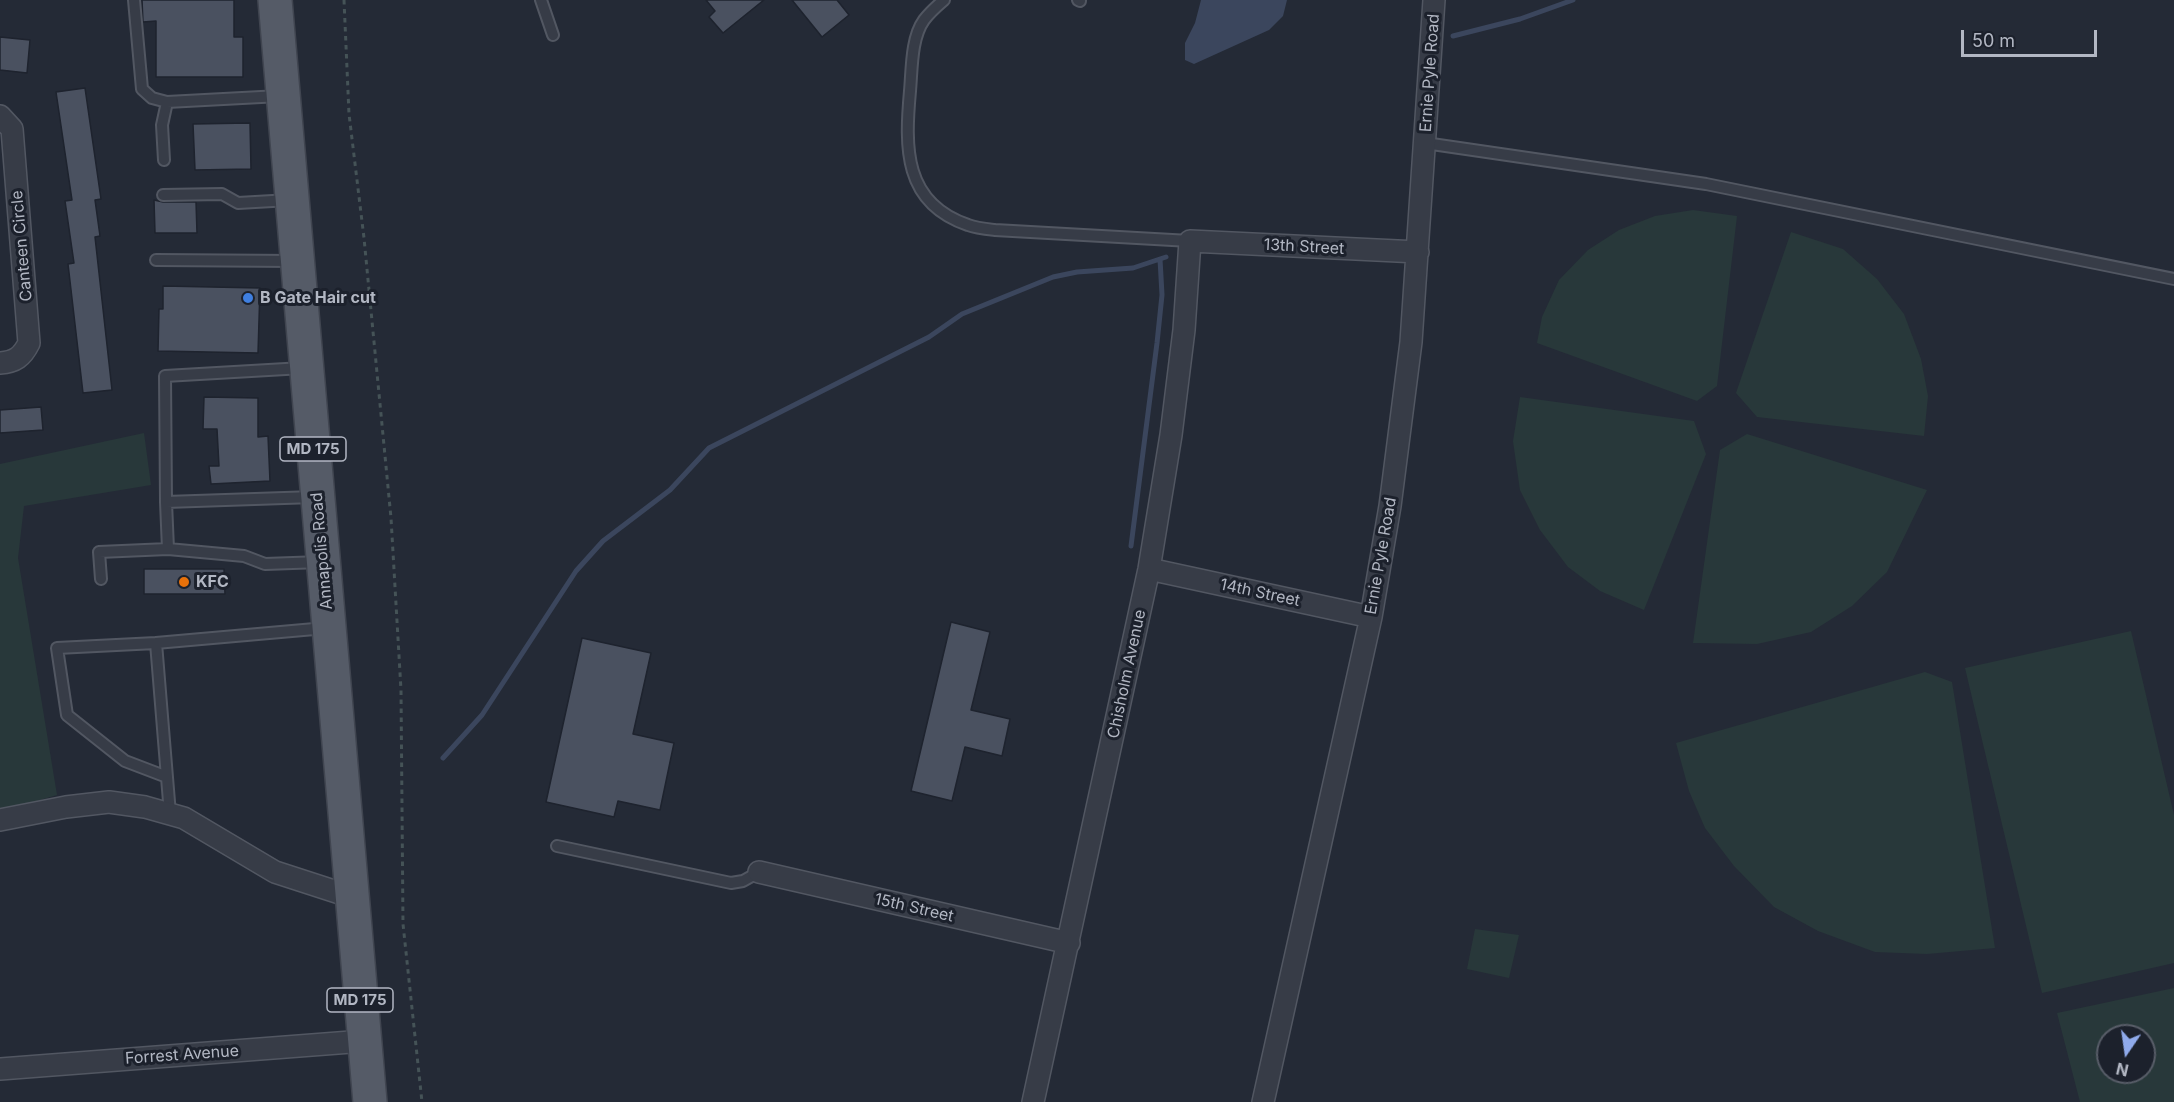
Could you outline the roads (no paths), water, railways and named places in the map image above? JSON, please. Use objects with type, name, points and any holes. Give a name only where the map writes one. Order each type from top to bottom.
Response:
[{"type":"main road","name":"Annapolis Road","points":[[275,0],[370,1102]]},
{"type":"street","name":"Ernie Pyle Road","points":[[1263,1102],[1371,617],[1390,507],[1411,342],[1434,0]]},
{"type":"street","name":"Canteen Circle","points":[[0,116],[12,129],[29,343],[23,355],[11,362],[0,363]]},
{"type":"street","name":"13th Street","points":[[1191,241],[1418,252]]},
{"type":"street","name":"Chisholm Avenue","points":[[1034,1102],[1149,569],[1180,365],[1191,241]]},
{"type":"street","name":"14th Street","points":[[1149,569],[1371,617]]},
{"type":"street","points":[[0,820],[66,807],[110,802],[145,807],[184,818],[275,872],[352,897]]},
{"type":"street","name":"15th Street","points":[[759,872],[1069,943]]},
{"type":"street","name":"Forrest Avenue","points":[[0,1069],[363,1041]]},
{"type":"lane","points":[[134,0],[142,89],[152,98],[167,102],[283,96]]},
{"type":"lane","points":[[541,0],[553,35]]},
{"type":"lane","points":[[944,0],[924,21],[917,37],[907,130],[912,173],[922,191],[936,207],[968,225],[995,230],[1191,241]]},
{"type":"lane","points":[[164,160],[162,125],[167,102]]},
{"type":"lane","points":[[1425,143],[1706,184],[2174,279]]},
{"type":"lane","points":[[163,195],[222,194],[238,203],[293,200]]},
{"type":"lane","points":[[156,260],[298,261]]},
{"type":"lane","points":[[168,549],[165,376],[306,368]]},
{"type":"lane","points":[[166,502],[318,497]]},
{"type":"lane","points":[[101,579],[99,552],[168,549],[244,556],[266,564],[323,562]]},
{"type":"lane","points":[[167,777],[125,761],[67,715],[57,648],[156,643],[329,627]]},
{"type":"lane","points":[[156,643],[170,814]]},
{"type":"lane","points":[[557,846],[731,883],[743,881],[759,872]]},
{"type":"water","points":[[1201,0],[1287,0],[1283,16],[1269,30],[1194,64],[1185,60],[1185,43],[1195,23]]},
{"type":"waterway","points":[[1453,36],[1520,19],[1573,0]]},
{"type":"waterway","points":[[443,758],[482,715],[576,571],[603,541],[670,490],[709,448],[929,337],[962,314],[1053,277],[1077,272],[1133,268],[1166,257]]},
{"type":"waterway","points":[[1131,546],[1162,295],[1160,259]]},
{"type":"place","name":"B Gate Hair cut","points":[[248,298]]},
{"type":"place","name":"KFC","points":[[184,582]]}]
